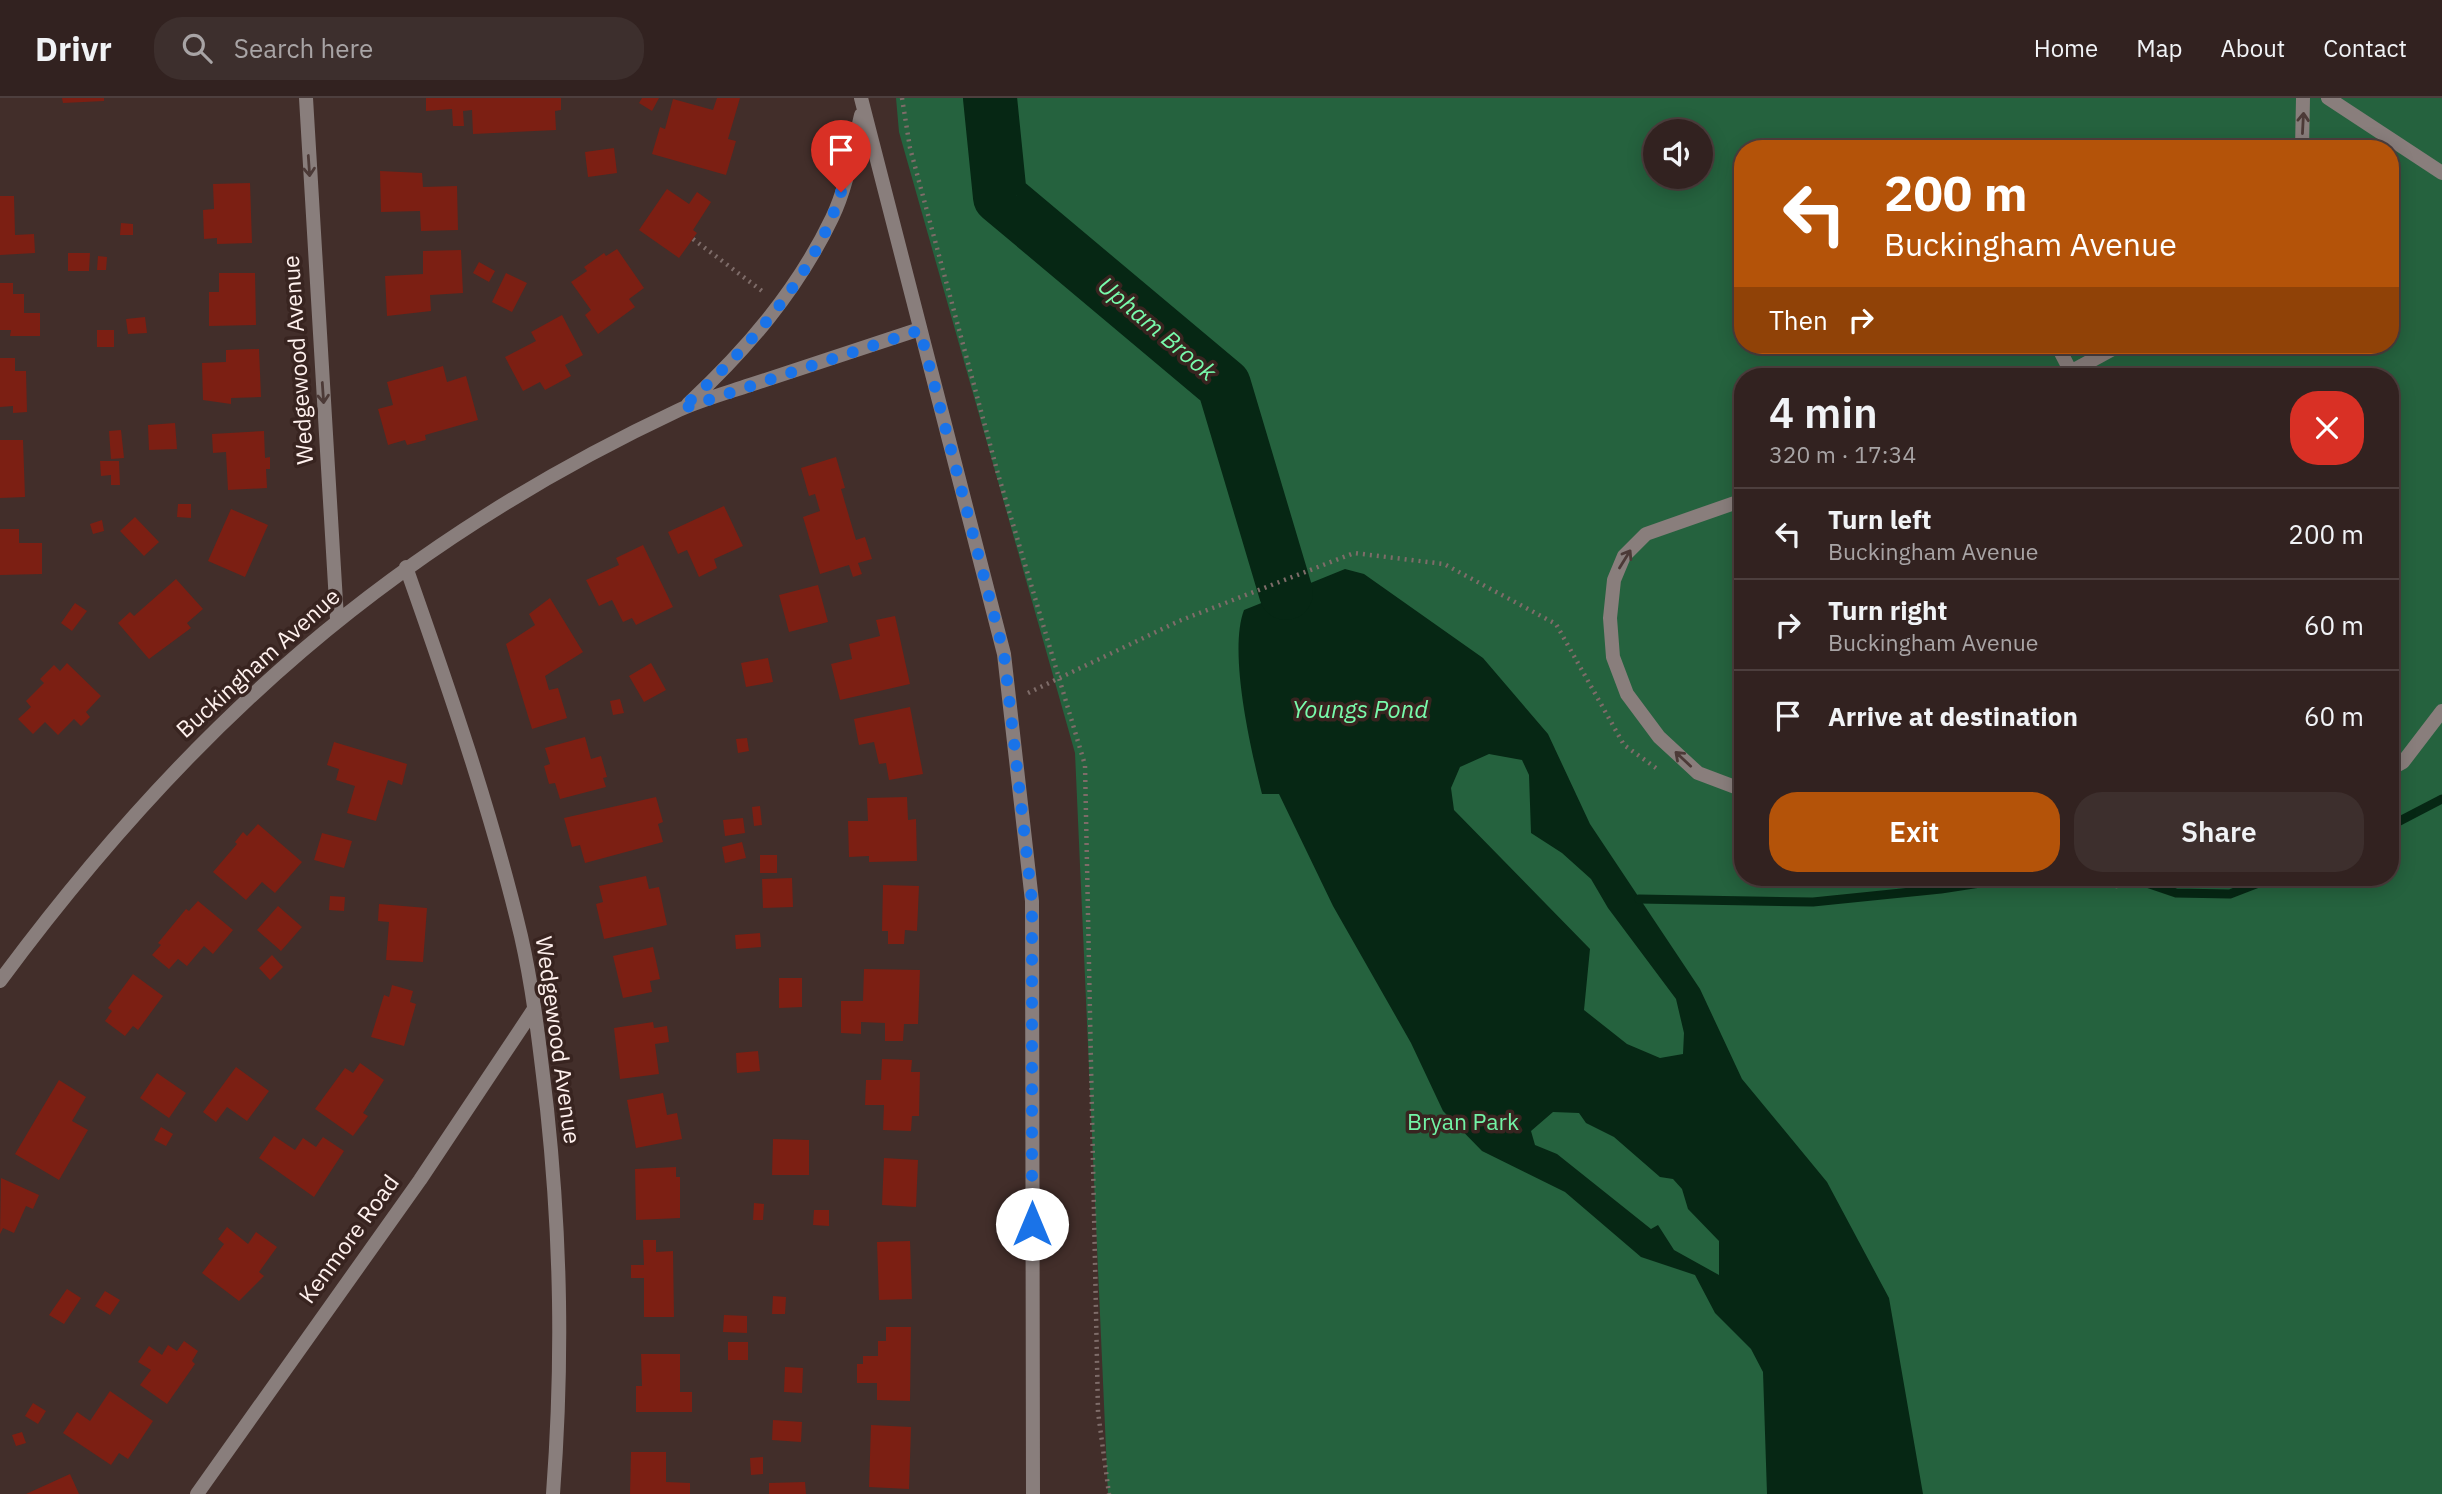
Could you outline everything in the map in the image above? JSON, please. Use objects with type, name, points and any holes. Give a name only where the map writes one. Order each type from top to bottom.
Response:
[{"type":"street","name":"Wedgewood Avenue","points":[[306,98],[337,619]]},
{"type":"street","points":[[2302,140],[2303,98]]},
{"type":"street","points":[[2328,98],[2392,140]]},
{"type":"street","name":"Buckingham Avenue","points":[[681,409],[754,337],[813,253],[833,216],[862,105]]},
{"type":"street","points":[[862,105],[1004,654],[1032,901],[1033,1494]]},
{"type":"street","points":[[2399,145],[2442,173]]},
{"type":"street","name":"Buckingham Avenue","points":[[0,981],[108,842],[166,778],[296,653],[406,567],[458,531],[567,468],[681,409],[920,330]]},
{"type":"street","points":[[2078,368],[2104,354]]},
{"type":"street","points":[[1734,503],[1646,534],[1624,556],[1615,580],[1610,618],[1613,657],[1627,694],[1651,726],[1698,773],[1734,787]]},
{"type":"street","name":"Wedgewood Avenue","points":[[406,567],[474,760],[521,937],[534,1009],[557,1202],[561,1305],[559,1407],[553,1494]]},
{"type":"street","points":[[2399,763],[2442,711]]},
{"type":"street","name":"Kenmore Road","points":[[197,1494],[420,1180],[534,1009]]},
{"type":"path","points":[[693,239],[763,291]]},
{"type":"path","points":[[1009,703],[1179,621],[1354,553],[1444,564],[1556,624],[1624,745],[1666,775]]},
{"type":"green space","name":"Bryan Park","points":[[896,98],[2442,98],[2442,1494],[1108,1494],[1075,753],[899,132]]},
{"type":"water","name":"Youngs Pond","points":[[1345,569],[1364,574],[1483,658],[1548,734],[1590,824],[1700,989],[1742,1079],[1827,1182],[1889,1298],[1923,1494],[1767,1494],[1763,1372],[1751,1349],[1715,1313],[1695,1275],[1641,1257],[1565,1192],[1482,1151],[1443,1111],[1411,1043],[1333,906],[1279,794],[1262,794],[1247,728],[1240,675],[1240,628],[1244,610]],"holes":[[[1489,754],[1522,760],[1529,775],[1531,833],[1562,853],[1591,879],[1608,908],[1676,999],[1684,1033],[1683,1054],[1660,1058],[1627,1044],[1584,1010],[1590,949],[1454,810],[1451,788],[1460,767]],[[1553,1112],[1579,1113],[1586,1123],[1614,1137],[1660,1177],[1673,1179],[1682,1189],[1688,1209],[1719,1241],[1719,1275],[1674,1250],[1658,1225],[1651,1229],[1557,1154],[1535,1145],[1531,1131]]]},
{"type":"building","points":[[62,98],[104,98],[104,101],[63,103]]},
{"type":"building","points":[[426,98],[561,98],[561,110],[555,111],[556,130],[473,134],[472,110],[463,111],[464,126],[453,126],[452,109],[426,111]]},
{"type":"building","points":[[642,98],[659,98],[652,111],[639,103]]},
{"type":"building","points":[[717,98],[740,98],[728,139],[736,141],[726,175],[652,154],[660,127],[665,129],[673,99],[713,110]]},
{"type":"building","points":[[614,148],[617,173],[588,177],[585,152]]},
{"type":"building","points":[[380,171],[422,173],[423,187],[457,186],[458,230],[421,231],[420,211],[381,212]]},
{"type":"building","points":[[250,183],[252,243],[217,244],[217,238],[204,239],[203,210],[214,209],[213,184]]},
{"type":"building","points":[[667,189],[689,204],[697,192],[711,202],[693,230],[697,233],[679,258],[639,230]]},
{"type":"building","points":[[0,196],[14,196],[15,235],[34,234],[35,253],[0,255]]},
{"type":"building","points":[[121,223],[133,224],[133,235],[120,235]]},
{"type":"building","points":[[617,249],[644,288],[629,299],[635,307],[598,334],[585,315],[591,310],[571,282],[587,271],[584,267],[604,253],[606,256]]},
{"type":"building","points":[[461,250],[463,293],[430,295],[431,311],[387,316],[385,276],[423,274],[423,251]]},
{"type":"building","points":[[68,253],[90,253],[89,271],[68,271]]},
{"type":"building","points":[[98,256],[107,257],[106,270],[97,270]]},
{"type":"building","points":[[479,262],[495,271],[489,282],[473,273]]},
{"type":"building","points":[[219,273],[255,273],[256,325],[209,326],[209,292],[219,292]]},
{"type":"building","points":[[506,273],[527,283],[512,312],[492,302]]},
{"type":"building","points":[[0,283],[13,283],[13,294],[24,294],[24,313],[40,313],[40,336],[10,336],[11,330],[0,330]]},
{"type":"building","points":[[562,315],[583,355],[565,365],[571,376],[545,390],[540,382],[523,391],[505,357],[536,341],[531,332]]},
{"type":"building","points":[[145,317],[147,333],[128,334],[126,319]]},
{"type":"building","points":[[97,330],[114,330],[114,347],[97,347]]},
{"type":"building","points":[[259,349],[261,397],[231,398],[231,404],[203,400],[202,363],[226,362],[226,350]]},
{"type":"building","points":[[0,358],[15,358],[15,371],[26,371],[27,412],[13,413],[13,406],[0,407]]},
{"type":"building","points":[[443,366],[447,382],[466,376],[478,420],[425,435],[426,440],[407,445],[405,440],[388,445],[378,409],[393,405],[387,382]]},
{"type":"building","points":[[175,423],[177,449],[149,450],[148,425]]},
{"type":"building","points":[[121,430],[124,458],[111,459],[109,431]]},
{"type":"building","points":[[264,431],[265,458],[270,457],[270,469],[266,469],[267,488],[228,490],[226,452],[213,453],[212,434]]},
{"type":"building","points":[[0,440],[23,440],[25,497],[0,498]]},
{"type":"building","points":[[836,457],[845,488],[841,489],[856,540],[865,537],[872,559],[858,563],[862,574],[853,577],[849,565],[820,574],[803,517],[820,511],[815,494],[809,496],[801,468]]},
{"type":"building","points":[[100,461],[119,461],[120,485],[111,485],[111,475],[101,476]]},
{"type":"building","points":[[178,504],[191,504],[191,518],[177,517]]},
{"type":"building","points":[[724,506],[743,546],[714,559],[717,568],[699,577],[687,550],[678,554],[668,532]]},
{"type":"building","points":[[231,509],[268,525],[245,577],[208,561]]},
{"type":"building","points":[[135,517],[159,542],[144,556],[120,531]]},
{"type":"building","points":[[102,520],[104,531],[93,534],[90,524]]},
{"type":"building","points":[[0,529],[19,529],[19,543],[42,543],[42,574],[0,575]]},
{"type":"building","points":[[643,545],[673,607],[636,625],[632,618],[623,622],[612,600],[599,606],[586,580],[619,565],[616,558]]},
{"type":"building","points":[[176,579],[203,609],[187,623],[191,628],[149,659],[118,623],[130,612],[134,616]]},
{"type":"building","points":[[818,585],[828,622],[789,632],[779,595]]},
{"type":"building","points":[[550,598],[583,652],[545,676],[549,690],[558,688],[567,718],[532,729],[506,644],[535,625],[529,614]]},
{"type":"building","points":[[75,603],[87,611],[72,631],[61,623]]},
{"type":"building","points":[[895,616],[910,684],[840,700],[831,664],[852,659],[849,644],[880,636],[876,620]]},
{"type":"building","points":[[768,658],[773,682],[746,687],[741,663]]},
{"type":"building","points":[[67,663],[101,696],[86,712],[90,717],[81,726],[74,719],[58,735],[45,722],[33,734],[18,719],[31,707],[26,701],[44,683],[40,679],[54,665],[60,671]]},
{"type":"building","points":[[651,663],[666,690],[644,702],[629,676]]},
{"type":"building","points":[[620,699],[624,713],[613,715],[610,701]]},
{"type":"building","points":[[910,707],[923,774],[889,780],[886,763],[879,764],[874,742],[859,745],[854,719]]},
{"type":"building","points":[[585,737],[591,759],[601,756],[607,777],[603,778],[606,787],[560,799],[555,783],[549,784],[544,766],[550,764],[545,748]]},
{"type":"building","points":[[747,738],[749,751],[738,753],[736,739]]},
{"type":"building","points":[[334,742],[407,764],[402,785],[388,780],[376,821],[347,813],[355,786],[336,780],[339,769],[327,765]]},
{"type":"building","points":[[656,797],[663,822],[658,824],[663,842],[585,863],[580,845],[572,847],[564,818]]},
{"type":"building","points":[[907,797],[908,820],[916,819],[917,861],[869,862],[869,856],[849,857],[848,821],[868,821],[867,798]]},
{"type":"building","points":[[760,806],[762,825],[754,826],[752,807]]},
{"type":"building","points":[[743,818],[745,833],[725,836],[723,820]]},
{"type":"building","points":[[258,824],[302,862],[275,893],[262,882],[246,900],[213,872],[237,844],[235,842],[243,832],[247,836]]},
{"type":"building","points":[[322,833],[352,841],[344,868],[314,860]]},
{"type":"building","points":[[742,842],[746,858],[725,863],[722,847]]},
{"type":"building","points":[[760,855],[777,855],[777,873],[760,873]]},
{"type":"building","points":[[646,876],[649,889],[659,887],[667,925],[604,939],[596,904],[603,902],[599,886]]},
{"type":"building","points":[[792,878],[793,907],[763,908],[762,879]]},
{"type":"building","points":[[883,885],[919,886],[917,931],[905,930],[904,944],[888,944],[888,931],[882,931]]},
{"type":"building","points":[[330,896],[345,897],[344,911],[329,910]]},
{"type":"building","points":[[198,901],[233,930],[213,954],[204,946],[187,966],[178,959],[169,969],[152,955],[161,945],[158,943],[186,909],[189,911]]},
{"type":"building","points":[[379,904],[427,908],[423,962],[386,960],[389,922],[378,921]]},
{"type":"building","points":[[278,906],[302,927],[281,951],[257,930]]},
{"type":"building","points":[[760,933],[761,947],[736,949],[735,935]]},
{"type":"building","points":[[653,947],[660,979],[650,981],[652,992],[623,998],[613,956]]},
{"type":"building","points":[[272,955],[283,967],[270,980],[259,968]]},
{"type":"building","points":[[864,969],[920,970],[918,1024],[904,1024],[903,1041],[885,1041],[885,1023],[861,1022],[861,1034],[841,1033],[841,1001],[863,1001]]},
{"type":"building","points":[[133,974],[163,996],[138,1030],[133,1026],[125,1036],[105,1021],[112,1011],[108,1008]]},
{"type":"building","points":[[779,978],[802,978],[802,1007],[779,1008]]},
{"type":"building","points":[[392,985],[413,991],[410,1002],[416,1004],[404,1046],[371,1037],[384,995],[389,997]]},
{"type":"building","points":[[653,1022],[654,1028],[667,1026],[669,1042],[655,1044],[659,1074],[620,1079],[614,1028]]},
{"type":"building","points":[[758,1051],[760,1071],[737,1073],[736,1053]]},
{"type":"building","points":[[882,1059],[912,1060],[911,1072],[920,1072],[919,1116],[912,1116],[911,1131],[883,1130],[884,1105],[865,1105],[866,1080],[881,1080]]},
{"type":"building","points":[[360,1063],[384,1080],[363,1113],[368,1116],[353,1136],[315,1109],[345,1068],[353,1073]]},
{"type":"building","points":[[236,1067],[269,1091],[247,1121],[227,1107],[216,1122],[203,1112]]},
{"type":"building","points":[[157,1073],[186,1093],[169,1118],[140,1098]]},
{"type":"building","points":[[59,1080],[86,1097],[72,1121],[88,1130],[59,1180],[15,1154]]},
{"type":"building","points":[[663,1093],[667,1115],[677,1113],[682,1139],[636,1148],[627,1100]]},
{"type":"building","points":[[161,1127],[173,1134],[166,1146],[154,1140]]},
{"type":"building","points":[[274,1136],[295,1150],[303,1138],[316,1147],[323,1137],[344,1151],[314,1197],[259,1158]]},
{"type":"building","points":[[773,1139],[809,1140],[809,1175],[772,1175]]},
{"type":"building","points":[[884,1158],[918,1160],[916,1207],[882,1205]]},
{"type":"building","points":[[676,1167],[676,1177],[680,1177],[680,1218],[636,1220],[635,1169]]},
{"type":"building","points":[[1,1178],[39,1195],[33,1209],[26,1206],[14,1233],[3,1228],[0,1234]]},
{"type":"building","points":[[754,1203],[764,1204],[763,1220],[753,1220]]},
{"type":"building","points":[[814,1210],[829,1210],[829,1226],[813,1225]]},
{"type":"building","points":[[227,1227],[248,1244],[256,1232],[277,1247],[259,1272],[264,1276],[239,1301],[202,1273],[224,1244],[218,1239]]},
{"type":"building","points":[[643,1240],[656,1240],[656,1252],[673,1251],[674,1317],[644,1317],[644,1278],[631,1278],[631,1265],[644,1265]]},
{"type":"building","points":[[910,1241],[912,1299],[879,1300],[877,1242]]},
{"type":"building","points":[[67,1289],[81,1298],[64,1324],[49,1315]]},
{"type":"building","points":[[105,1291],[120,1300],[110,1315],[95,1306]]},
{"type":"building","points":[[773,1296],[786,1297],[785,1314],[772,1314]]},
{"type":"building","points":[[724,1315],[747,1316],[747,1333],[723,1332]]},
{"type":"building","points":[[886,1327],[911,1327],[910,1401],[877,1400],[877,1383],[857,1383],[857,1364],[863,1364],[863,1356],[878,1356],[878,1341],[886,1341]]},
{"type":"building","points":[[184,1341],[198,1351],[192,1361],[195,1364],[167,1404],[140,1385],[151,1370],[138,1362],[149,1346],[162,1355],[168,1345],[177,1351]]},
{"type":"building","points":[[728,1342],[748,1342],[748,1360],[728,1360]]},
{"type":"building","points":[[641,1354],[680,1354],[680,1392],[692,1392],[692,1412],[636,1412],[636,1386],[642,1386]]},
{"type":"building","points":[[785,1367],[803,1368],[802,1393],[784,1392]]},
{"type":"building","points":[[110,1391],[153,1421],[128,1459],[119,1453],[111,1465],[63,1433],[77,1412],[90,1421]]},
{"type":"building","points":[[33,1403],[46,1411],[38,1424],[25,1416]]},
{"type":"building","points":[[773,1420],[802,1422],[801,1442],[772,1440]]},
{"type":"building","points":[[871,1425],[911,1427],[909,1489],[869,1487]]},
{"type":"building","points":[[22,1432],[26,1443],[16,1446],[12,1435]]},
{"type":"building","points":[[631,1452],[666,1452],[666,1482],[690,1483],[690,1494],[630,1494]]},
{"type":"building","points":[[763,1457],[763,1474],[751,1475],[750,1458]]},
{"type":"building","points":[[70,1474],[79,1494],[26,1494]]},
{"type":"building","points":[[805,1482],[806,1494],[769,1494],[769,1483]]},
{"type":"waterway","name":"Upham Brook","points":[[990,98],[1000,197],[1224,385],[1286,593]]},
{"type":"waterway","points":[[2399,821],[2442,799]]},
{"type":"waterway","points":[[1639,899],[1813,902],[1960,886]]},
{"type":"waterway","points":[[2155,886],[2176,893],[2230,894],[2251,886]]},
{"type":"route","points":[[841,192],[833,216],[792,286],[754,337],[727,367],[681,409],[920,330],[1004,654],[1032,901],[1032,1224]]}]
